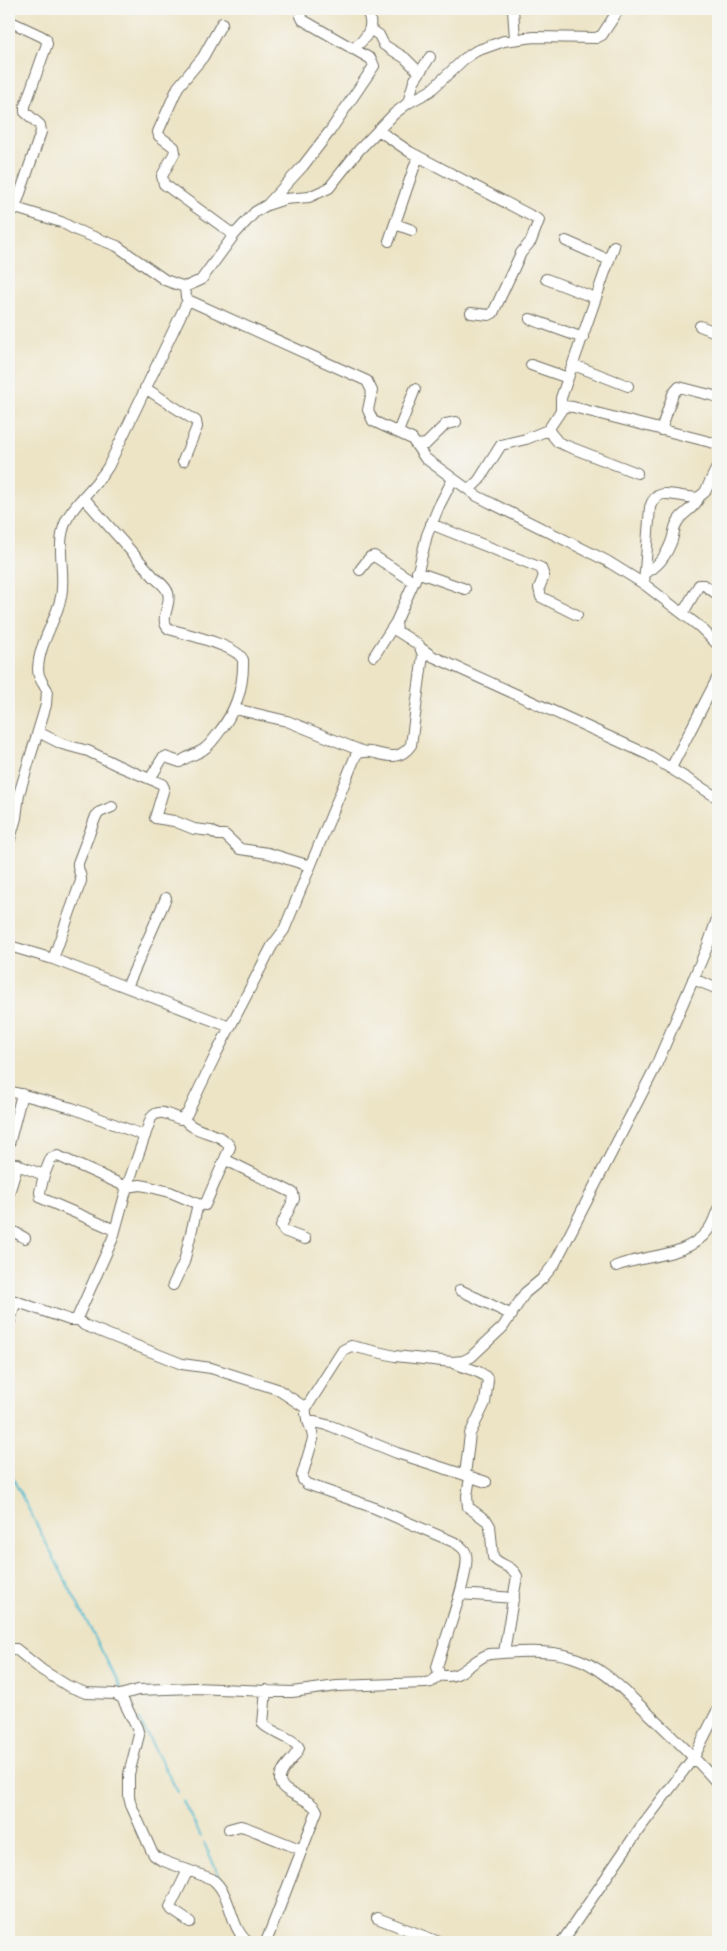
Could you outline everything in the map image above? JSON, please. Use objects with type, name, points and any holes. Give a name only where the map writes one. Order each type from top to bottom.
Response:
[{"type":"street","points":[[267,205],[303,166],[330,131],[374,66],[372,60],[303,20],[301,16],[304,9]]},
{"type":"street","points":[[513,9],[514,39]]},
{"type":"street","points":[[9,22],[41,36],[46,39],[47,44],[25,106],[25,112],[40,125],[41,132],[12,207],[61,222],[117,246],[165,280],[185,286],[201,280],[234,235],[255,212],[267,205],[285,199],[309,197],[329,188],[353,157],[378,130],[408,103],[434,87],[464,59],[476,51],[514,39],[543,37],[596,38],[602,35],[619,9]]},
{"type":"street","points":[[352,49],[360,43],[370,29],[372,21],[368,10]]},
{"type":"street","points":[[222,23],[203,57],[178,87],[158,132],[159,136],[174,148],[175,152],[162,176],[164,184],[234,235]]},
{"type":"street","points":[[370,29],[379,35],[384,45],[404,58],[419,72]]},
{"type":"street","points":[[408,103],[414,81],[430,57]]},
{"type":"street","points":[[378,130],[418,156],[539,220],[531,241],[521,252],[493,313],[489,315],[470,313]]},
{"type":"street","points":[[389,242],[418,156]]},
{"type":"street","points":[[395,224],[412,230]]},
{"type":"street","points":[[566,241],[609,260]]},
{"type":"street","points":[[469,490],[479,480],[502,445],[526,439],[548,430],[561,409],[561,398],[584,338],[595,298],[614,246]]},
{"type":"street","points":[[546,279],[595,298]]},
{"type":"street","points":[[185,286],[188,300],[367,381],[372,391],[368,410],[373,422],[412,439],[425,458],[469,490],[502,510],[645,579],[718,644]]},
{"type":"street","points":[[9,842],[16,818],[19,794],[38,732],[47,694],[47,690],[39,677],[40,655],[61,596],[61,537],[67,519],[75,505],[96,484],[108,467],[188,300]]},
{"type":"street","points":[[530,319],[584,338]]},
{"type":"street","points":[[700,326],[718,333]]},
{"type":"street","points":[[574,364],[628,386]]},
{"type":"street","points":[[531,365],[568,378]]},
{"type":"street","points":[[661,430],[672,394],[679,387],[718,397]]},
{"type":"street","points":[[145,388],[196,421],[196,427],[183,461]]},
{"type":"street","points":[[398,432],[415,389]]},
{"type":"street","points":[[561,409],[568,406],[661,430],[717,440]]},
{"type":"street","points":[[416,444],[426,444],[446,424],[456,422]]},
{"type":"street","points":[[548,430],[558,442],[566,446],[637,473]]},
{"type":"street","points":[[645,579],[662,559],[670,544],[678,521],[696,504],[707,488],[718,465]]},
{"type":"street","points":[[374,656],[396,622],[414,582],[432,524],[453,479]]},
{"type":"street","points":[[707,488],[718,492]]},
{"type":"street","points":[[645,579],[650,507],[653,499],[661,494],[699,497]]},
{"type":"street","points":[[83,497],[166,589],[169,596],[164,622],[166,626],[169,629],[216,644],[241,656],[243,665],[235,709],[207,747],[180,762],[165,757],[150,779]]},
{"type":"street","points":[[432,524],[541,568],[544,576],[539,588],[541,597],[577,615]]},
{"type":"street","points":[[360,570],[370,557],[374,556],[414,582]]},
{"type":"street","points":[[417,572],[465,589]]},
{"type":"street","points":[[683,613],[699,586],[704,585],[717,594]]},
{"type":"street","points":[[396,622],[397,631],[415,642],[432,656],[649,755],[718,798]]},
{"type":"street","points":[[235,709],[288,721],[364,752],[395,756],[407,751],[411,745],[423,655],[422,649]]},
{"type":"street","points":[[671,768],[718,676]]},
{"type":"street","points":[[38,732],[62,744],[88,750],[164,786],[155,818],[194,829],[211,831],[218,835],[225,835],[240,849],[268,854],[310,866]]},
{"type":"street","points":[[184,1118],[272,946],[284,930],[353,760],[356,755],[364,752]]},
{"type":"street","points":[[53,959],[81,881],[77,868],[96,816],[100,812],[112,807]]},
{"type":"street","points":[[127,987],[166,898]]},
{"type":"street","points":[[440,1675],[437,1667],[460,1594],[466,1554],[462,1547],[456,1543],[379,1510],[307,1484],[303,1480],[303,1471],[313,1434],[307,1420],[306,1408],[338,1356],[346,1348],[357,1347],[395,1356],[452,1362],[463,1361],[471,1357],[503,1327],[526,1293],[542,1279],[555,1263],[655,1068],[718,916]]},
{"type":"street","points":[[13,947],[53,959],[230,1027]]},
{"type":"street","points":[[693,979],[718,989]]},
{"type":"street","points":[[9,1091],[72,1108],[144,1136]]},
{"type":"street","points":[[9,1144],[22,1094]]},
{"type":"street","points":[[79,1320],[80,1311],[105,1258],[115,1230],[151,1118],[154,1113],[159,1112],[175,1118],[184,1118]]},
{"type":"street","points":[[115,1230],[41,1198],[40,1192],[44,1175],[51,1158],[58,1156],[127,1188],[134,1185],[146,1186],[177,1194],[198,1204],[205,1205],[230,1152],[229,1144],[189,1124],[184,1118]]},
{"type":"street","points":[[226,1160],[293,1193],[294,1199],[281,1226],[284,1231],[304,1239]]},
{"type":"street","points":[[9,1193],[13,1163],[44,1175]]},
{"type":"street","points":[[173,1285],[184,1262],[198,1204]]},
{"type":"street","points":[[616,1266],[631,1260],[667,1254],[693,1242],[707,1232],[718,1209]]},
{"type":"street","points":[[9,1230],[25,1238]]},
{"type":"street","points":[[460,1290],[512,1314]]},
{"type":"street","points":[[9,1324],[12,1300],[70,1320],[79,1320],[84,1325],[182,1364],[211,1368],[277,1389],[306,1408]]},
{"type":"street","points":[[452,1362],[462,1368],[483,1374],[488,1380],[485,1403],[470,1434],[467,1496],[468,1507],[487,1521],[490,1526],[493,1557],[515,1572],[517,1576],[504,1652]]},
{"type":"street","points":[[307,1420],[332,1426],[397,1453],[486,1482]]},
{"type":"street","points":[[460,1594],[514,1598]]},
{"type":"street","points":[[9,1649],[16,1649],[56,1679],[80,1692],[120,1695],[138,1690],[194,1688],[298,1692],[337,1686],[425,1683],[431,1682],[440,1675],[456,1675],[481,1657],[489,1654],[504,1652],[556,1653],[590,1664],[621,1688],[694,1757],[718,1784]]},
{"type":"street","points":[[266,1690],[263,1724],[274,1733],[296,1743],[299,1748],[281,1776],[282,1786],[285,1790],[311,1803],[317,1810],[266,1942]]},
{"type":"street","points":[[120,1695],[139,1735],[129,1774],[128,1784],[131,1805],[154,1855],[161,1860],[212,1880],[220,1887],[241,1935],[248,1942]]},
{"type":"street","points":[[562,1942],[640,1828],[694,1757],[718,1709]]},
{"type":"street","points":[[229,1829],[240,1826],[246,1827],[302,1850]]},
{"type":"street","points":[[188,1870],[170,1907],[190,1922]]},
{"type":"street","points":[[377,1918],[439,1942]]},
{"type":"waterway","points":[[9,1471],[121,1688]]},
{"type":"waterway","points":[[139,1720],[178,1792]]},
{"type":"waterway","points":[[183,1801],[201,1837]]},
{"type":"waterway","points":[[204,1843],[222,1882]]}]
